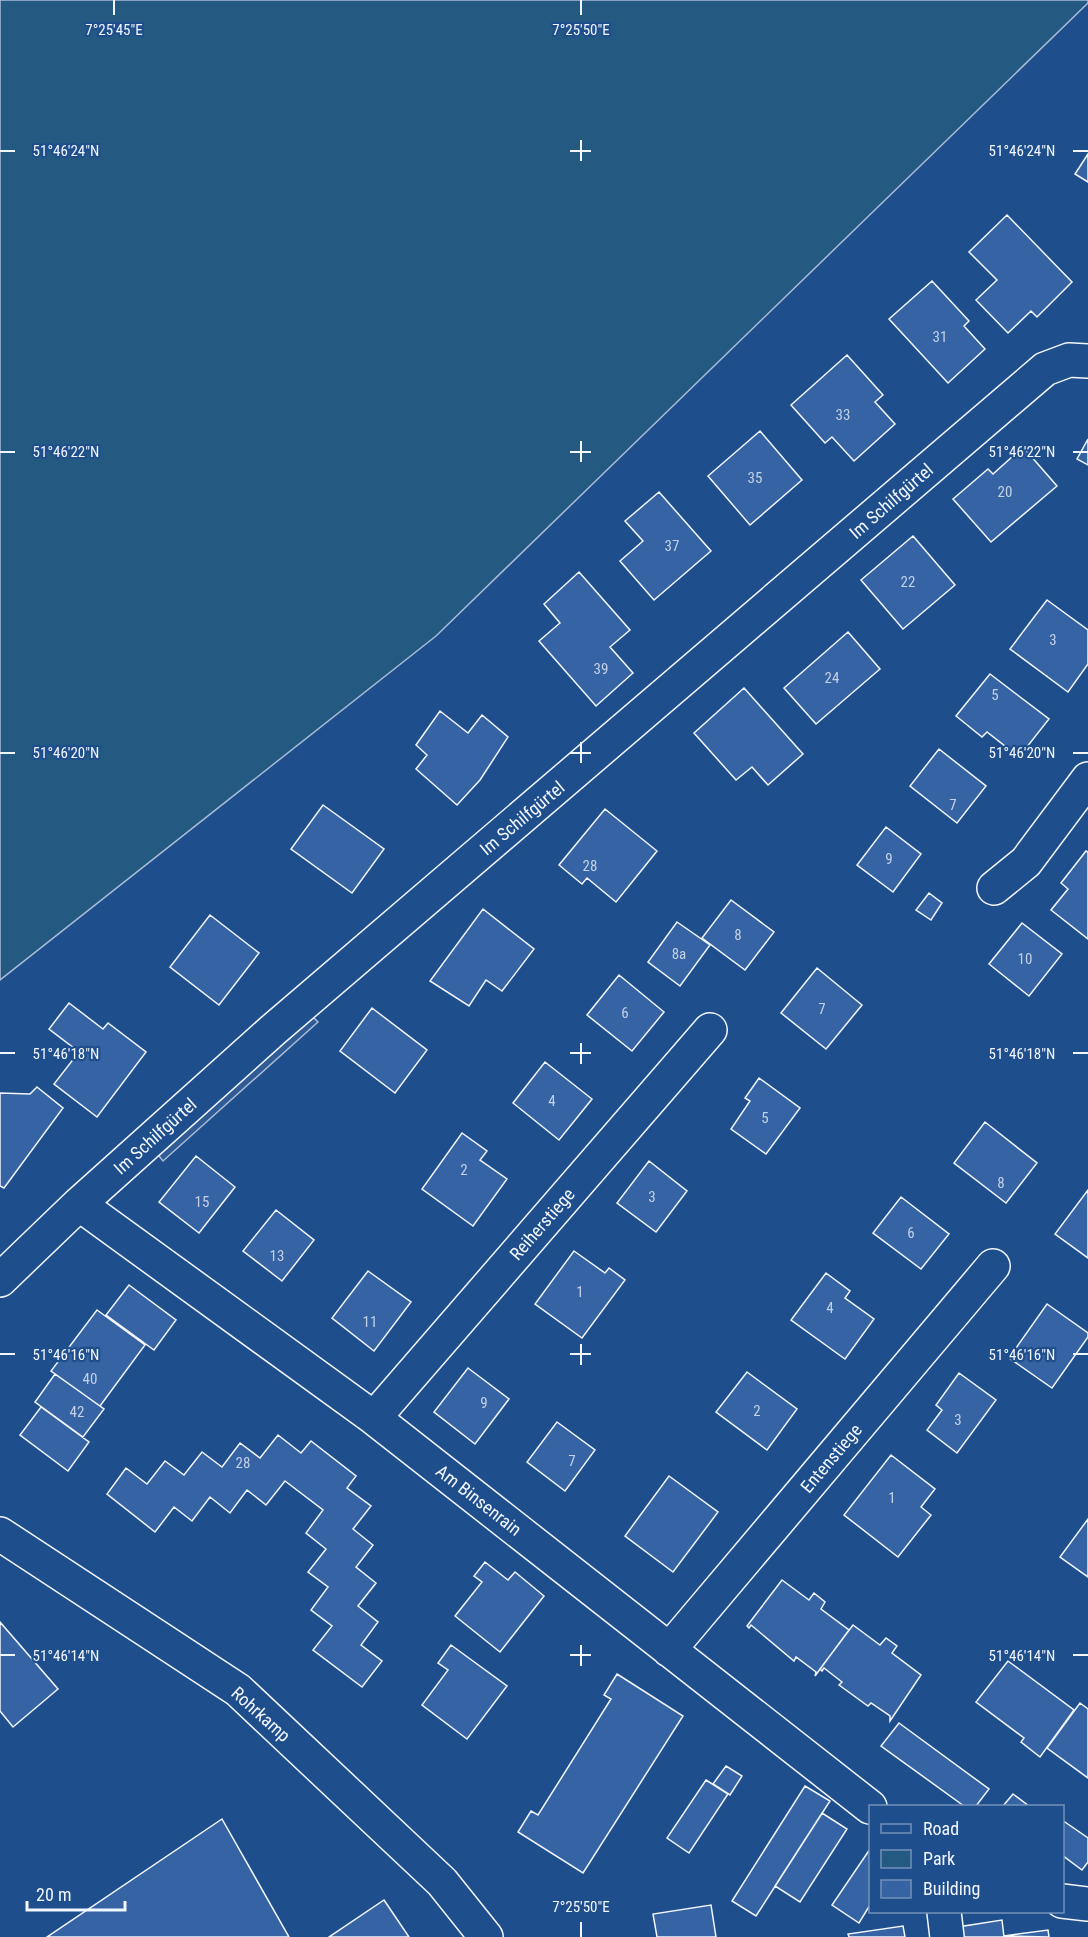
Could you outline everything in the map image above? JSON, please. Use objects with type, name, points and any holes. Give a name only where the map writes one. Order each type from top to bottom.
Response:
[{"type":"street","name":"Im Schilfgürtel","points":[[0,1280],[79,1204],[273,1030],[1045,369],[1069,360],[1088,361]]},
{"type":"street","points":[[994,888],[1026,862],[1088,779]]},
{"type":"street","name":"Reiherstiege","points":[[374,1418],[710,1030]]},
{"type":"street","name":"Am Binsenrain","points":[[79,1204],[374,1418],[869,1806]]},
{"type":"street","name":"Entenstiege","points":[[669,1650],[993,1266]]},
{"type":"street","name":"Rohrkamp","points":[[0,1534],[238,1690],[442,1882],[486,1937]]},
{"type":"street","points":[[1064,1901],[1088,1905]]},
{"type":"street","points":[[944,1913],[947,1937]]},
{"type":"green space","points":[[0,0],[1088,0],[1088,3],[436,636],[0,980]]},
{"type":"shaded area","points":[[310,1014],[318,1022],[163,1161],[156,1152]]},
{"type":"building","points":[[1088,154],[1088,182],[1075,174]]},
{"type":"building","points":[[1007,215],[1072,282],[1037,317],[1031,311],[1008,333],[976,300],[997,280],[969,252]]},
{"type":"building","points":[[932,281],[969,321],[964,326],[985,349],[948,383],[889,319]]},
{"type":"building","points":[[847,355],[883,395],[875,402],[895,424],[854,461],[832,437],[825,443],[791,405]]},
{"type":"building","points":[[760,431],[802,480],[750,525],[708,476]]},
{"type":"building","points":[[1088,439],[1088,465],[1077,459]]},
{"type":"building","points":[[1023,447],[1057,486],[991,542],[953,499],[988,469],[993,474]]},
{"type":"building","points":[[659,492],[711,551],[654,600],[620,561],[643,541],[625,521]]},
{"type":"building","points":[[913,536],[955,585],[903,629],[861,580]]},
{"type":"building","points":[[579,572],[630,630],[610,647],[633,673],[596,706],[539,641],[560,623],[544,604]]},
{"type":"building","points":[[1047,600],[1088,630],[1088,664],[1068,692],[1010,649]]},
{"type":"building","points":[[848,632],[880,669],[816,724],[784,688]]},
{"type":"building","points":[[990,674],[1049,719],[1019,757],[987,732],[982,737],[956,716]]},
{"type":"building","points":[[744,688],[803,754],[768,785],[752,767],[736,780],[694,733]]},
{"type":"building","points":[[440,711],[468,733],[482,715],[508,737],[480,780],[457,805],[416,769],[427,755],[416,745]]},
{"type":"building","points":[[939,749],[986,786],[957,823],[910,786]]},
{"type":"building","points":[[323,805],[384,849],[352,893],[291,849]]},
{"type":"building","points":[[605,809],[657,851],[616,902],[587,878],[582,884],[559,865]]},
{"type":"building","points":[[886,827],[921,854],[893,892],[857,865]]},
{"type":"building","points":[[1086,851],[1088,852],[1088,939],[1051,910],[1068,889],[1061,883]]},
{"type":"building","points":[[929,893],[942,903],[931,920],[916,910]]},
{"type":"building","points":[[731,900],[774,932],[745,970],[702,938]]},
{"type":"building","points":[[483,909],[534,949],[502,991],[486,980],[469,1006],[430,981]]},
{"type":"building","points":[[210,915],[259,953],[219,1005],[170,967]]},
{"type":"building","points":[[677,922],[710,945],[680,986],[648,962]]},
{"type":"building","points":[[1022,923],[1062,954],[1029,996],[989,964]]},
{"type":"building","points":[[817,968],[862,1005],[826,1049],[781,1013]]},
{"type":"building","points":[[619,975],[664,1012],[632,1051],[587,1015]]},
{"type":"building","points":[[69,1003],[103,1029],[108,1023],[146,1052],[97,1117],[54,1084],[79,1052],[49,1029]]},
{"type":"building","points":[[372,1008],[427,1050],[395,1093],[340,1051]]},
{"type":"building","points":[[545,1062],[592,1099],[559,1140],[513,1103]]},
{"type":"building","points":[[759,1078],[800,1108],[766,1154],[731,1129],[750,1101],[745,1098]]},
{"type":"building","points":[[37,1087],[63,1108],[4,1188],[0,1186],[0,1093],[30,1094]]},
{"type":"building","points":[[985,1122],[1037,1163],[1006,1203],[954,1163]]},
{"type":"building","points":[[462,1133],[487,1151],[480,1160],[507,1179],[473,1226],[422,1189]]},
{"type":"building","points":[[196,1156],[235,1187],[199,1233],[159,1202]]},
{"type":"building","points":[[649,1161],[687,1191],[656,1232],[617,1203]]},
{"type":"building","points":[[1088,1190],[1088,1258],[1055,1234]]},
{"type":"building","points":[[901,1197],[949,1234],[921,1269],[873,1233]]},
{"type":"building","points":[[276,1210],[314,1240],[282,1281],[243,1251]]},
{"type":"building","points":[[574,1251],[605,1273],[609,1268],[625,1280],[582,1338],[535,1304]]},
{"type":"building","points":[[368,1271],[411,1302],[374,1351],[332,1318]]},
{"type":"building","points":[[826,1273],[850,1291],[845,1298],[874,1319],[845,1359],[791,1320]]},
{"type":"building","points":[[129,1285],[176,1320],[154,1350],[106,1315]]},
{"type":"building","points":[[1047,1304],[1088,1333],[1088,1337],[1052,1388],[1009,1358]]},
{"type":"building","points":[[97,1310],[145,1345],[100,1406],[51,1371]]},
{"type":"building","points":[[468,1368],[509,1399],[475,1444],[434,1412]]},
{"type":"building","points":[[747,1372],[797,1409],[767,1450],[716,1412]]},
{"type":"building","points":[[959,1373],[996,1400],[957,1453],[927,1430],[942,1410],[936,1405]]},
{"type":"building","points":[[55,1374],[104,1409],[83,1437],[35,1402]]},
{"type":"building","points":[[41,1407],[89,1442],[68,1471],[20,1435]]},
{"type":"building","points":[[557,1422],[595,1450],[565,1491],[527,1462]]},
{"type":"building","points":[[278,1435],[301,1453],[311,1441],[356,1476],[347,1488],[371,1506],[353,1529],[373,1545],[356,1567],[376,1583],[358,1606],[378,1622],[361,1645],[382,1661],[362,1687],[313,1650],[332,1626],[311,1610],[328,1587],[308,1572],[326,1549],[306,1533],[323,1510],[285,1481],[266,1505],[247,1490],[230,1513],[210,1497],[192,1521],[174,1507],[155,1532],[107,1494],[126,1468],[147,1484],[165,1461],[184,1475],[202,1452],[222,1467],[240,1443],[260,1458]]},
{"type":"building","points":[[891,1455],[935,1489],[921,1507],[931,1515],[898,1557],[844,1515]]},
{"type":"building","points":[[669,1476],[718,1512],[673,1572],[625,1536]]},
{"type":"building","points":[[1088,1519],[1088,1577],[1060,1557]]},
{"type":"building","points":[[485,1562],[508,1580],[515,1572],[544,1596],[500,1652],[455,1616],[482,1582],[474,1576]]},
{"type":"building","points":[[782,1580],[809,1600],[814,1593],[825,1602],[821,1609],[849,1630],[815,1676],[816,1672],[796,1657],[794,1661],[751,1625],[749,1628],[747,1626]]},
{"type":"building","points":[[0,1622],[58,1689],[13,1727],[0,1711]]},
{"type":"building","points":[[853,1625],[880,1645],[886,1638],[897,1646],[892,1653],[921,1675],[890,1721],[890,1716],[871,1703],[868,1706],[839,1685],[842,1682],[824,1668],[822,1671],[820,1669]]},
{"type":"building","points":[[451,1645],[507,1686],[467,1739],[422,1705],[448,1670],[438,1663]]},
{"type":"building","points":[[1008,1661],[1074,1710],[1040,1757],[1021,1742],[1024,1738],[976,1702]]},
{"type":"building","points":[[617,1674],[683,1716],[583,1873],[518,1832],[531,1811],[538,1815],[611,1699],[604,1695]]},
{"type":"building","points":[[1080,1703],[1088,1709],[1088,1778],[1047,1748]]},
{"type":"building","points":[[899,1723],[989,1789],[977,1805],[963,1805],[881,1746]]},
{"type":"building","points":[[726,1766],[742,1776],[730,1795],[713,1784]]},
{"type":"building","points":[[706,1780],[728,1794],[689,1853],[667,1838]]},
{"type":"building","points":[[805,1786],[830,1801],[756,1916],[732,1901]]},
{"type":"building","points":[[1013,1794],[1028,1805],[1004,1805]]},
{"type":"building","points":[[822,1813],[847,1829],[800,1902],[775,1886]]},
{"type":"building","points":[[222,1819],[289,1937],[47,1937]]},
{"type":"building","points":[[1064,1821],[1088,1838],[1088,1862],[1082,1870],[1064,1856]]},
{"type":"building","points":[[869,1850],[869,1907],[859,1923],[832,1905]]},
{"type":"building","points":[[384,1900],[409,1937],[329,1937]]},
{"type":"building","points":[[711,1905],[716,1937],[657,1937],[653,1914]]},
{"type":"building","points":[[1002,1920],[1004,1937],[959,1937],[958,1927]]},
{"type":"building","points":[[903,1926],[905,1937],[849,1937],[848,1934]]},
{"type":"building","points":[[1048,1930],[1049,1937],[1004,1936]]}]
